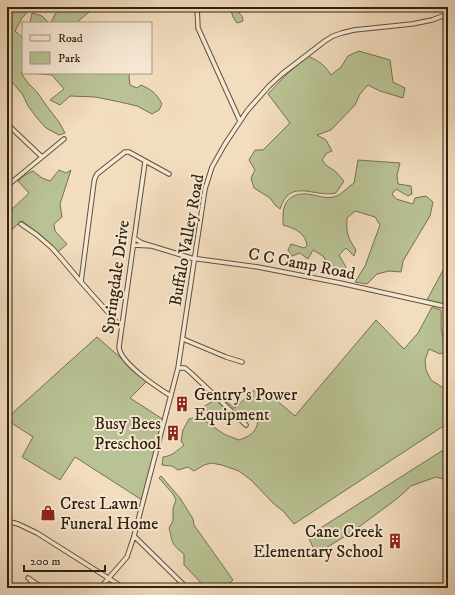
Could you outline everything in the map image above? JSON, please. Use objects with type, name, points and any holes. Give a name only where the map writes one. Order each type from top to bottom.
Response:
[{"type":"street","points":[[197,7],[198,28],[240,121]]},
{"type":"street","name":"Buffalo Valley Road","points":[[100,588],[127,557],[134,536],[172,396],[183,339],[205,189],[208,176],[219,155],[240,121],[257,99],[315,48],[334,36],[342,32],[354,30],[412,24],[432,20],[448,14]]},
{"type":"street","points":[[7,124],[42,157]]},
{"type":"street","points":[[7,186],[64,139]]},
{"type":"street","points":[[81,282],[95,178],[97,174],[125,152],[129,152],[169,174]]},
{"type":"street","name":"Springdale Drive","points":[[145,162],[121,327],[119,351],[122,356],[145,378],[172,396]]},
{"type":"street","points":[[21,224],[52,248],[121,327]]},
{"type":"street","points":[[134,238],[142,243],[152,246]]},
{"type":"street","points":[[133,245],[152,246]]},
{"type":"street","name":"C C Camp Road","points":[[152,246],[194,258],[258,267],[340,282],[448,307]]},
{"type":"street","points":[[183,339],[242,362]]},
{"type":"street","points":[[178,368],[185,368],[191,373],[246,425]]},
{"type":"street","points":[[7,522],[18,524],[37,533],[124,588]]},
{"type":"street","points":[[134,536],[187,588]]},
{"type":"street","points":[[36,588],[28,578],[43,588]]},
{"type":"green space","points":[[7,7],[22,7],[29,10],[22,18],[15,31],[22,37],[21,73],[59,122],[65,133],[59,135],[46,128],[28,106],[23,95],[13,83],[7,85]]},
{"type":"green space","points":[[62,7],[95,7],[77,22],[51,22],[55,14]]},
{"type":"green space","points":[[230,7],[236,7],[243,21],[237,23],[233,17]]},
{"type":"green space","points":[[32,13],[42,16],[48,22],[30,22]]},
{"type":"green space","points":[[359,51],[390,60],[393,82],[405,88],[403,98],[380,91],[368,85],[360,94],[355,105],[331,130],[317,135],[326,140],[332,151],[327,153],[322,160],[344,181],[336,193],[328,194],[296,191],[284,199],[280,209],[270,198],[254,188],[251,178],[255,170],[249,160],[255,150],[263,150],[290,123],[268,94],[286,75],[308,56],[326,68],[331,75],[341,67],[348,56]]},
{"type":"green space","points":[[40,74],[130,74],[130,85],[137,88],[141,85],[148,89],[156,94],[162,104],[159,110],[152,114],[137,106],[95,97],[70,96],[60,105],[50,100],[64,89],[52,75]]},
{"type":"green space","points":[[358,160],[400,163],[397,175],[398,184],[411,186],[412,194],[408,196],[396,189],[392,194],[396,199],[413,204],[415,198],[426,196],[433,202],[430,216],[403,261],[401,272],[389,271],[377,274],[367,284],[355,282],[365,266],[380,225],[375,217],[355,211],[347,218],[348,235],[356,250],[354,256],[346,248],[339,255],[346,267],[340,273],[336,268],[330,268],[323,256],[313,250],[308,259],[300,253],[292,256],[288,250],[291,244],[304,248],[307,246],[306,241],[302,234],[298,231],[283,225],[284,209],[286,202],[289,199],[303,194],[326,197],[337,196],[354,183]]},
{"type":"green space","points":[[59,170],[66,173],[71,170],[60,204],[62,217],[54,224],[55,231],[67,244],[58,252],[42,236],[22,221],[7,234],[7,214],[29,193],[18,181],[33,171],[42,178],[50,181]]},
{"type":"green space","points":[[448,261],[448,306],[427,300]]},
{"type":"green space","points":[[432,307],[441,310],[441,331],[448,350],[440,354],[429,349],[425,360],[426,370],[431,380],[445,389],[448,389],[448,423],[294,524],[284,512],[251,480],[239,471],[211,463],[194,471],[188,467],[178,470],[172,466],[162,465],[163,457],[172,454],[184,445],[181,441],[183,430],[189,419],[193,418],[202,420],[224,434],[239,440],[254,431],[258,421],[249,421],[240,417],[233,421],[197,411],[216,399],[227,402],[235,408],[253,391],[261,387],[295,416],[376,320],[404,349],[418,333]]},
{"type":"green space","points":[[97,337],[147,381],[130,398],[164,420],[142,500],[75,457],[60,480],[22,457],[33,437],[7,420],[7,418]]},
{"type":"green space","points":[[448,447],[448,480],[436,477],[411,486],[398,498],[352,532],[316,554],[308,536]]},
{"type":"green space","points":[[161,476],[180,498],[193,519],[194,525],[233,580],[224,588],[206,588],[184,565],[184,554],[173,543],[169,528],[173,521],[173,508],[176,500],[173,494],[159,478]]},
{"type":"waterway","points":[[422,585],[439,584],[448,581]]},
{"type":"place","name":"Gentry's Power Equipment","points":[[182,404]]},
{"type":"place","name":"Busy Bees Preschool","points":[[173,433]]},
{"type":"place","name":"Crest Lawn Funeral Home","points":[[48,513]]},
{"type":"place","name":"Cane Creek Elementary School","points":[[395,541]]}]
